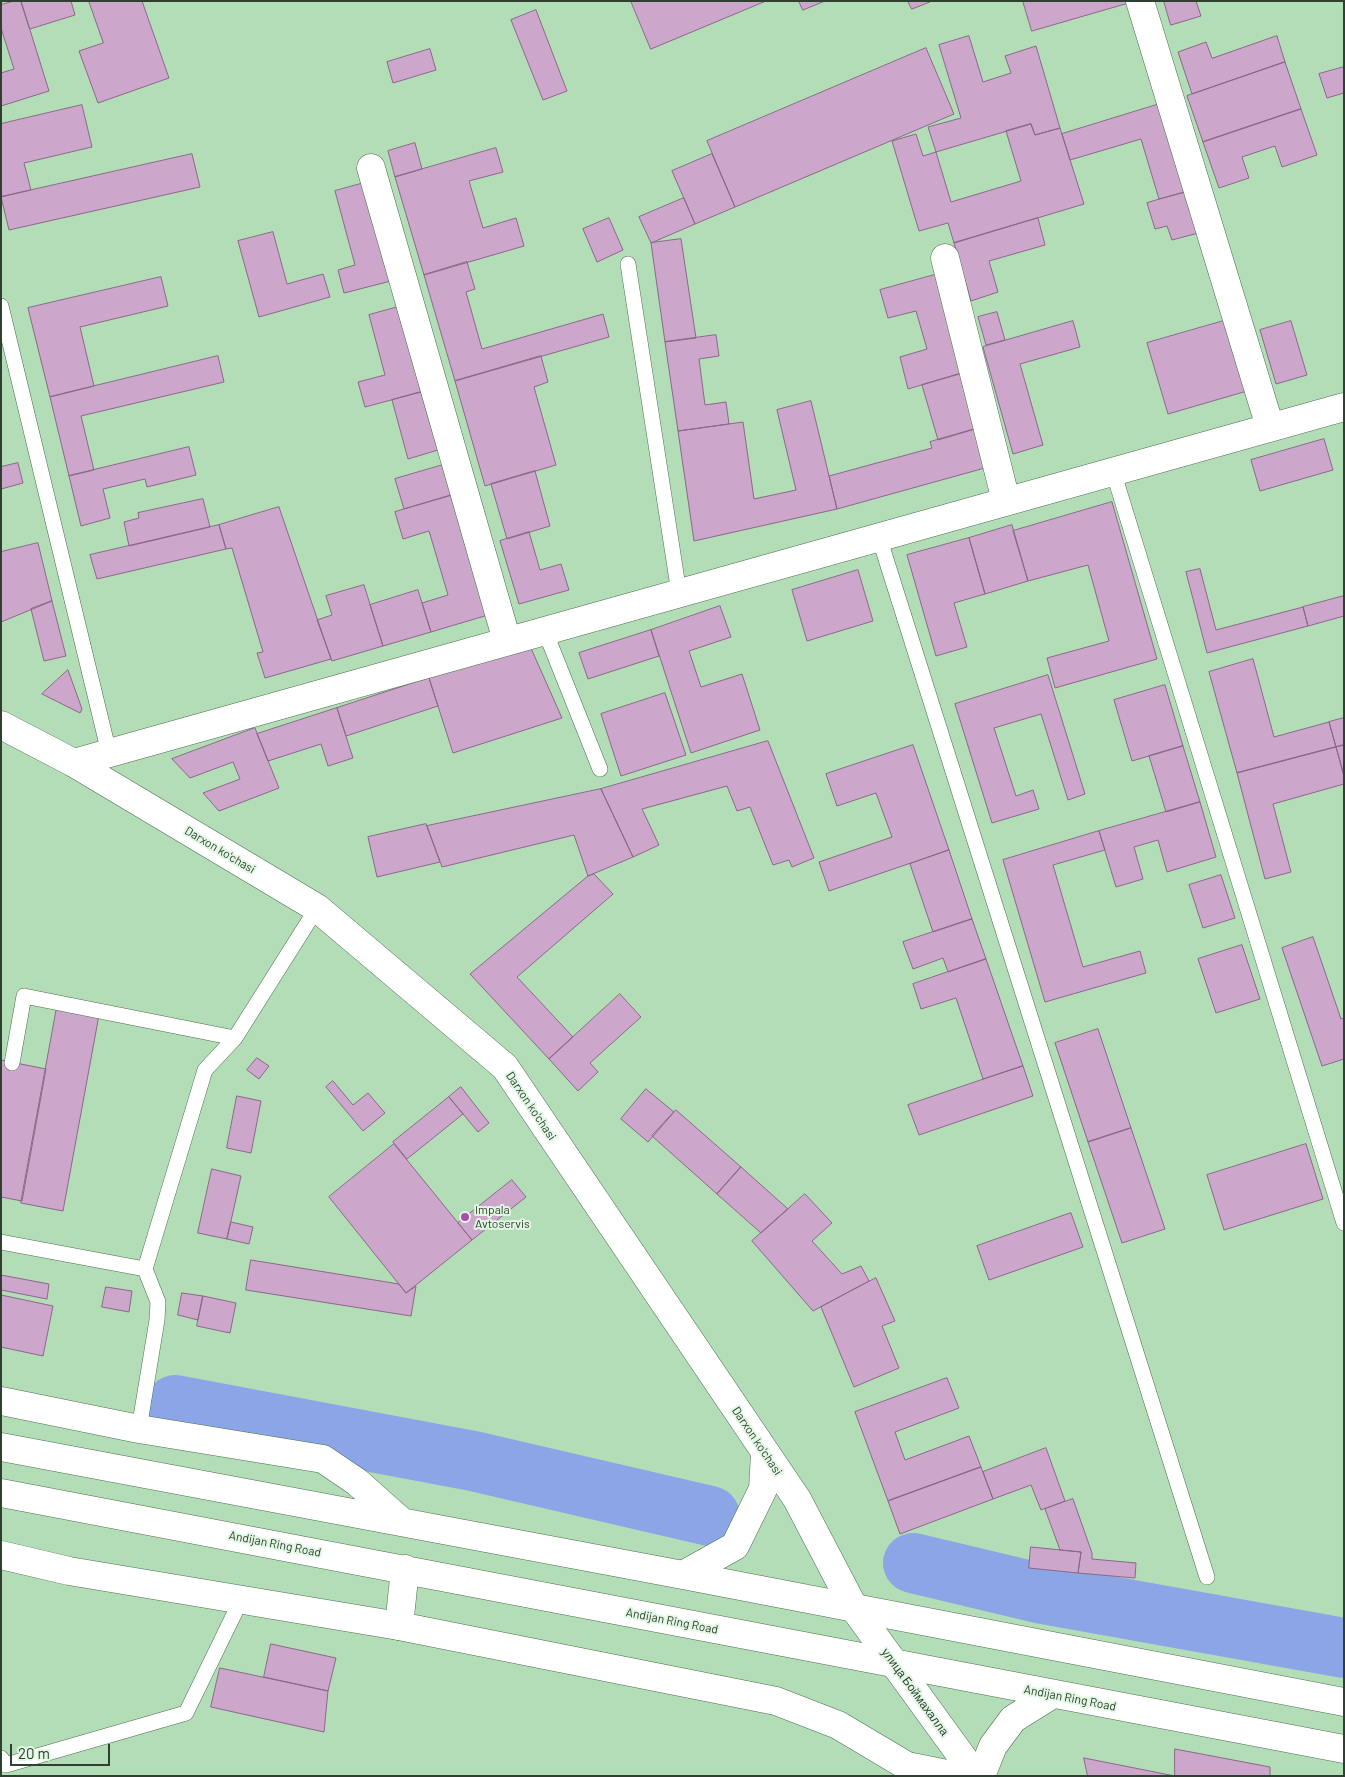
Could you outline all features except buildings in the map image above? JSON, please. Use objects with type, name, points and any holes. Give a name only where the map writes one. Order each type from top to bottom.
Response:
[{"type":"main road","points":[[1140,1],[1270,427]]},
{"type":"main road","points":[[371,168],[507,641]]},
{"type":"main road","points":[[945,258],[1006,501]]},
{"type":"main road","points":[[74,763],[1344,407]]},
{"type":"main road","name":"Darxon ko'chasi","points":[[1,725],[74,763],[318,908],[505,1068],[797,1499],[854,1608]]},
{"type":"main road","points":[[1,1401],[139,1428],[323,1459],[357,1482],[402,1522]]},
{"type":"main road","points":[[1,1447],[1344,1702]]},
{"type":"main road","points":[[683,1575],[735,1546],[763,1489],[766,1453]]},
{"type":"main road","name":"Andijan Ring Road","points":[[1,1493],[1344,1749]]},
{"type":"main road","points":[[1,1555],[69,1571],[400,1626],[776,1700],[838,1725],[906,1771],[957,1776]]},
{"type":"main road","points":[[400,1626],[405,1569]]},
{"type":"main road","name":"улица Боймахалла","points":[[854,1608],[976,1776]]},
{"type":"main road","points":[[981,1776],[994,1746],[1013,1719],[1053,1694]]},
{"type":"lane","points":[[628,264],[679,593]]},
{"type":"lane","points":[[1,306],[109,753]]},
{"type":"lane","points":[[1113,472],[1344,1223]]},
{"type":"lane","points":[[880,537],[1207,1577]]},
{"type":"lane","points":[[546,631],[600,769]]},
{"type":"lane","points":[[139,1428],[157,1320],[158,1302],[145,1269],[205,1070],[235,1038],[318,908]]},
{"type":"lane","points":[[12,1062],[24,996],[235,1038]]},
{"type":"lane","points":[[1,1242],[145,1269]]},
{"type":"lane","points":[[1,1758],[6,1765],[186,1713],[241,1600]]},
{"type":"waterway","points":[[175,1405],[473,1461],[710,1516]]},
{"type":"waterway","points":[[913,1563],[1043,1594],[1344,1648]]},
{"type":"place","name":"Impala Avtoservis","points":[[465,1217]]}]
